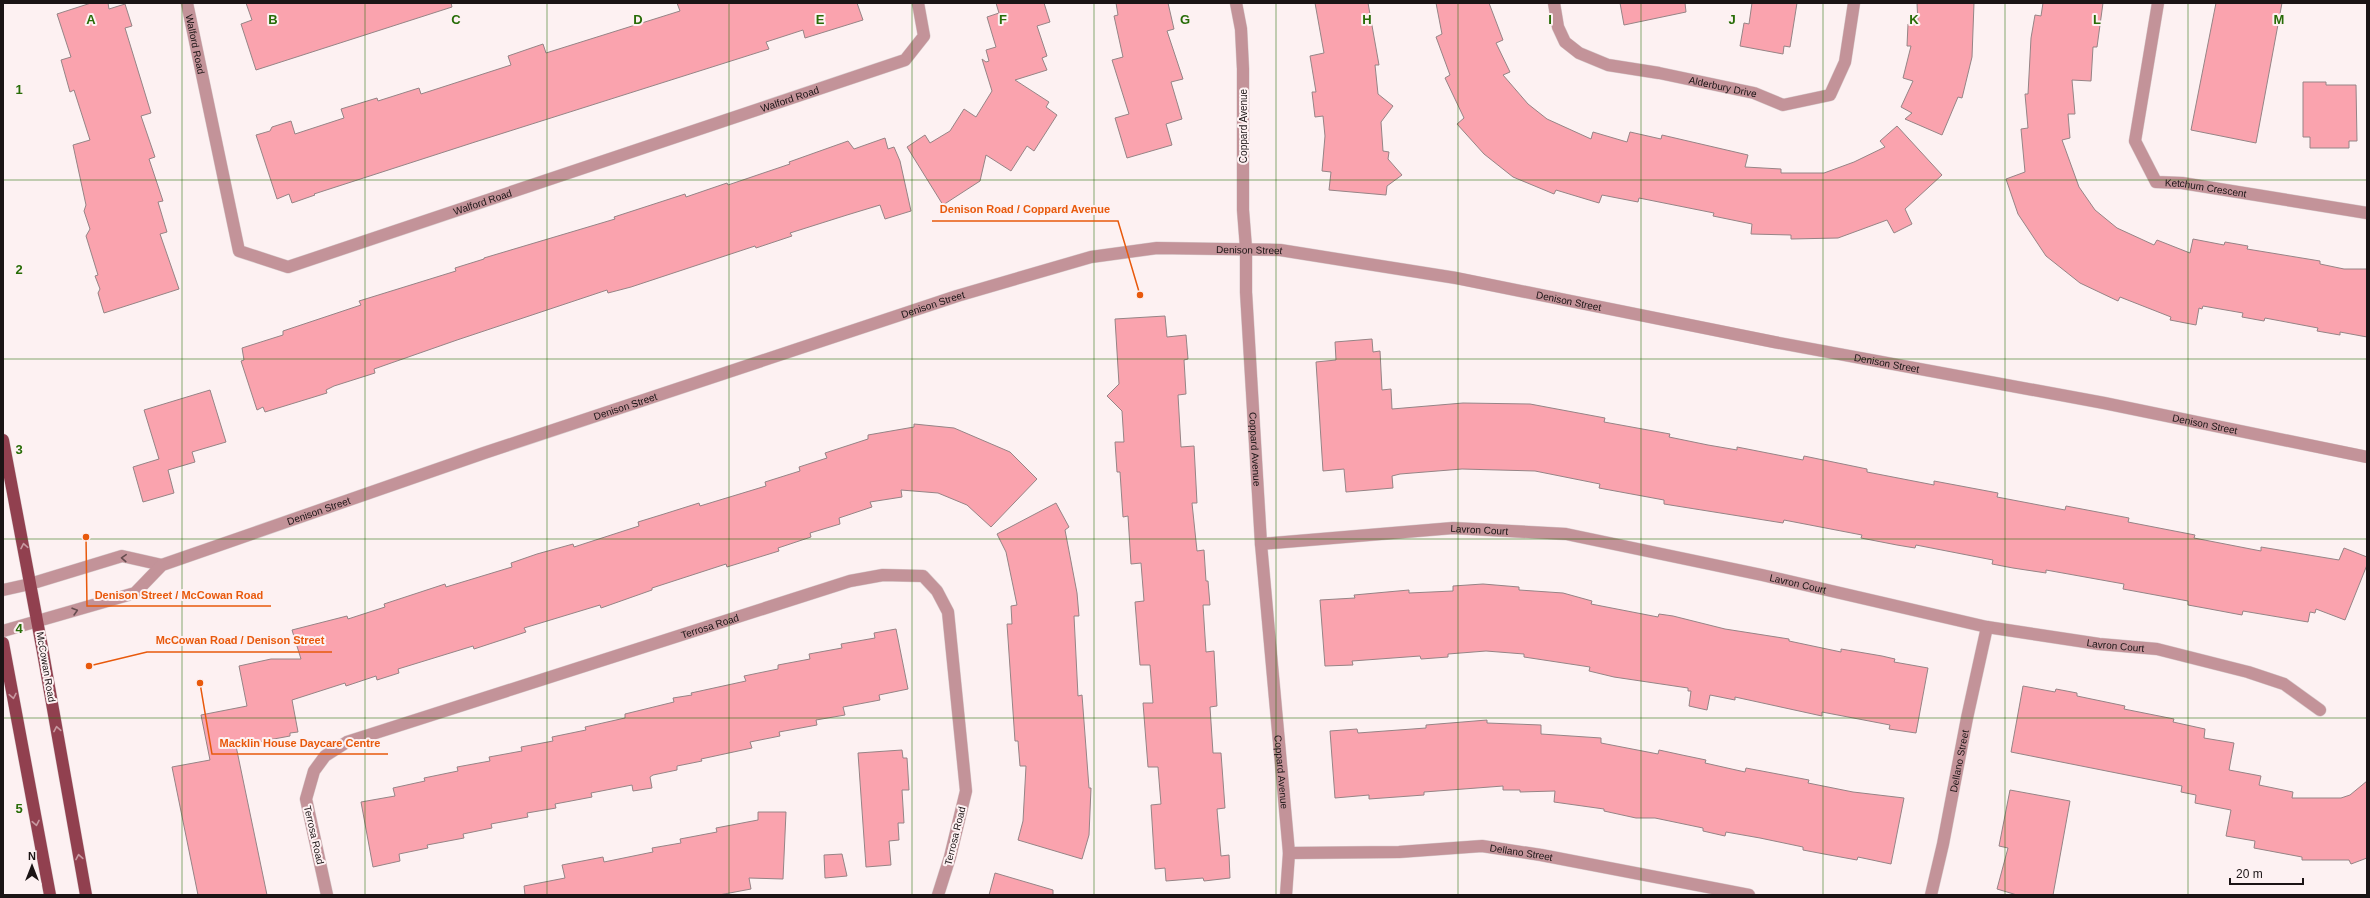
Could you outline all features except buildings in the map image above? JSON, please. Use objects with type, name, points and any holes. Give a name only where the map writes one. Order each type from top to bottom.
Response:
[{"type":"main road","name":"McCowan Road","points":[[3,440],[38,621],[86,895]]},
{"type":"main road","points":[[3,643],[50,895]]},
{"type":"street","name":"Walford Road","points":[[187,3],[239,251],[288,267],[905,60],[924,36],[918,3]]},
{"type":"street","name":"Coppard Avenue","points":[[1236,3],[1241,29],[1243,69],[1243,210],[1246,248],[1246,292],[1261,544],[1289,853],[1286,895]]},
{"type":"street","name":"Alderbury Drive","points":[[1554,3],[1558,27],[1565,42],[1579,53],[1608,65],[1659,73],[1754,93],[1783,105],[1830,95],[1845,62],[1854,3]]},
{"type":"street","name":"Ketchum Crescent","points":[[2158,3],[2135,141],[2156,182],[2182,183],[2367,213]]},
{"type":"street","name":"Denison Street","points":[[3,631],[135,593],[162,565],[484,453],[1015,279],[1091,257],[1157,248],[1246,248],[1280,250],[1456,278],[1774,342],[2104,403],[2367,457]]},
{"type":"street","name":"Lavron Court","points":[[1261,544],[1453,528],[1566,534],[1762,575],[1987,627],[2099,644],[2157,649],[2284,684],[2320,710]]},
{"type":"street","points":[[3,590],[30,584],[122,556],[162,565]]},
{"type":"street","name":"Terrosa Road","points":[[328,895],[306,800],[314,771],[325,756],[347,742],[850,581],[883,575],[923,576],[937,590],[948,612],[966,791],[950,857],[938,895]]},
{"type":"street","name":"Dellano Street","points":[[1931,895],[1944,844],[1965,725],[1987,627]]},
{"type":"street","name":"Dellano Street","points":[[1289,853],[1399,852],[1482,846],[1541,854],[1749,895]]},
{"type":"place","name":"Denison Road / Coppard Avenue","points":[[1140,295]]},
{"type":"place","name":"Denison Street / McCowan Road","points":[[86,537]]},
{"type":"place","name":"McCowan Road / Denison Street","points":[[89,666]]},
{"type":"place","name":"Macklin House Daycare Centre","points":[[200,683]]}]
